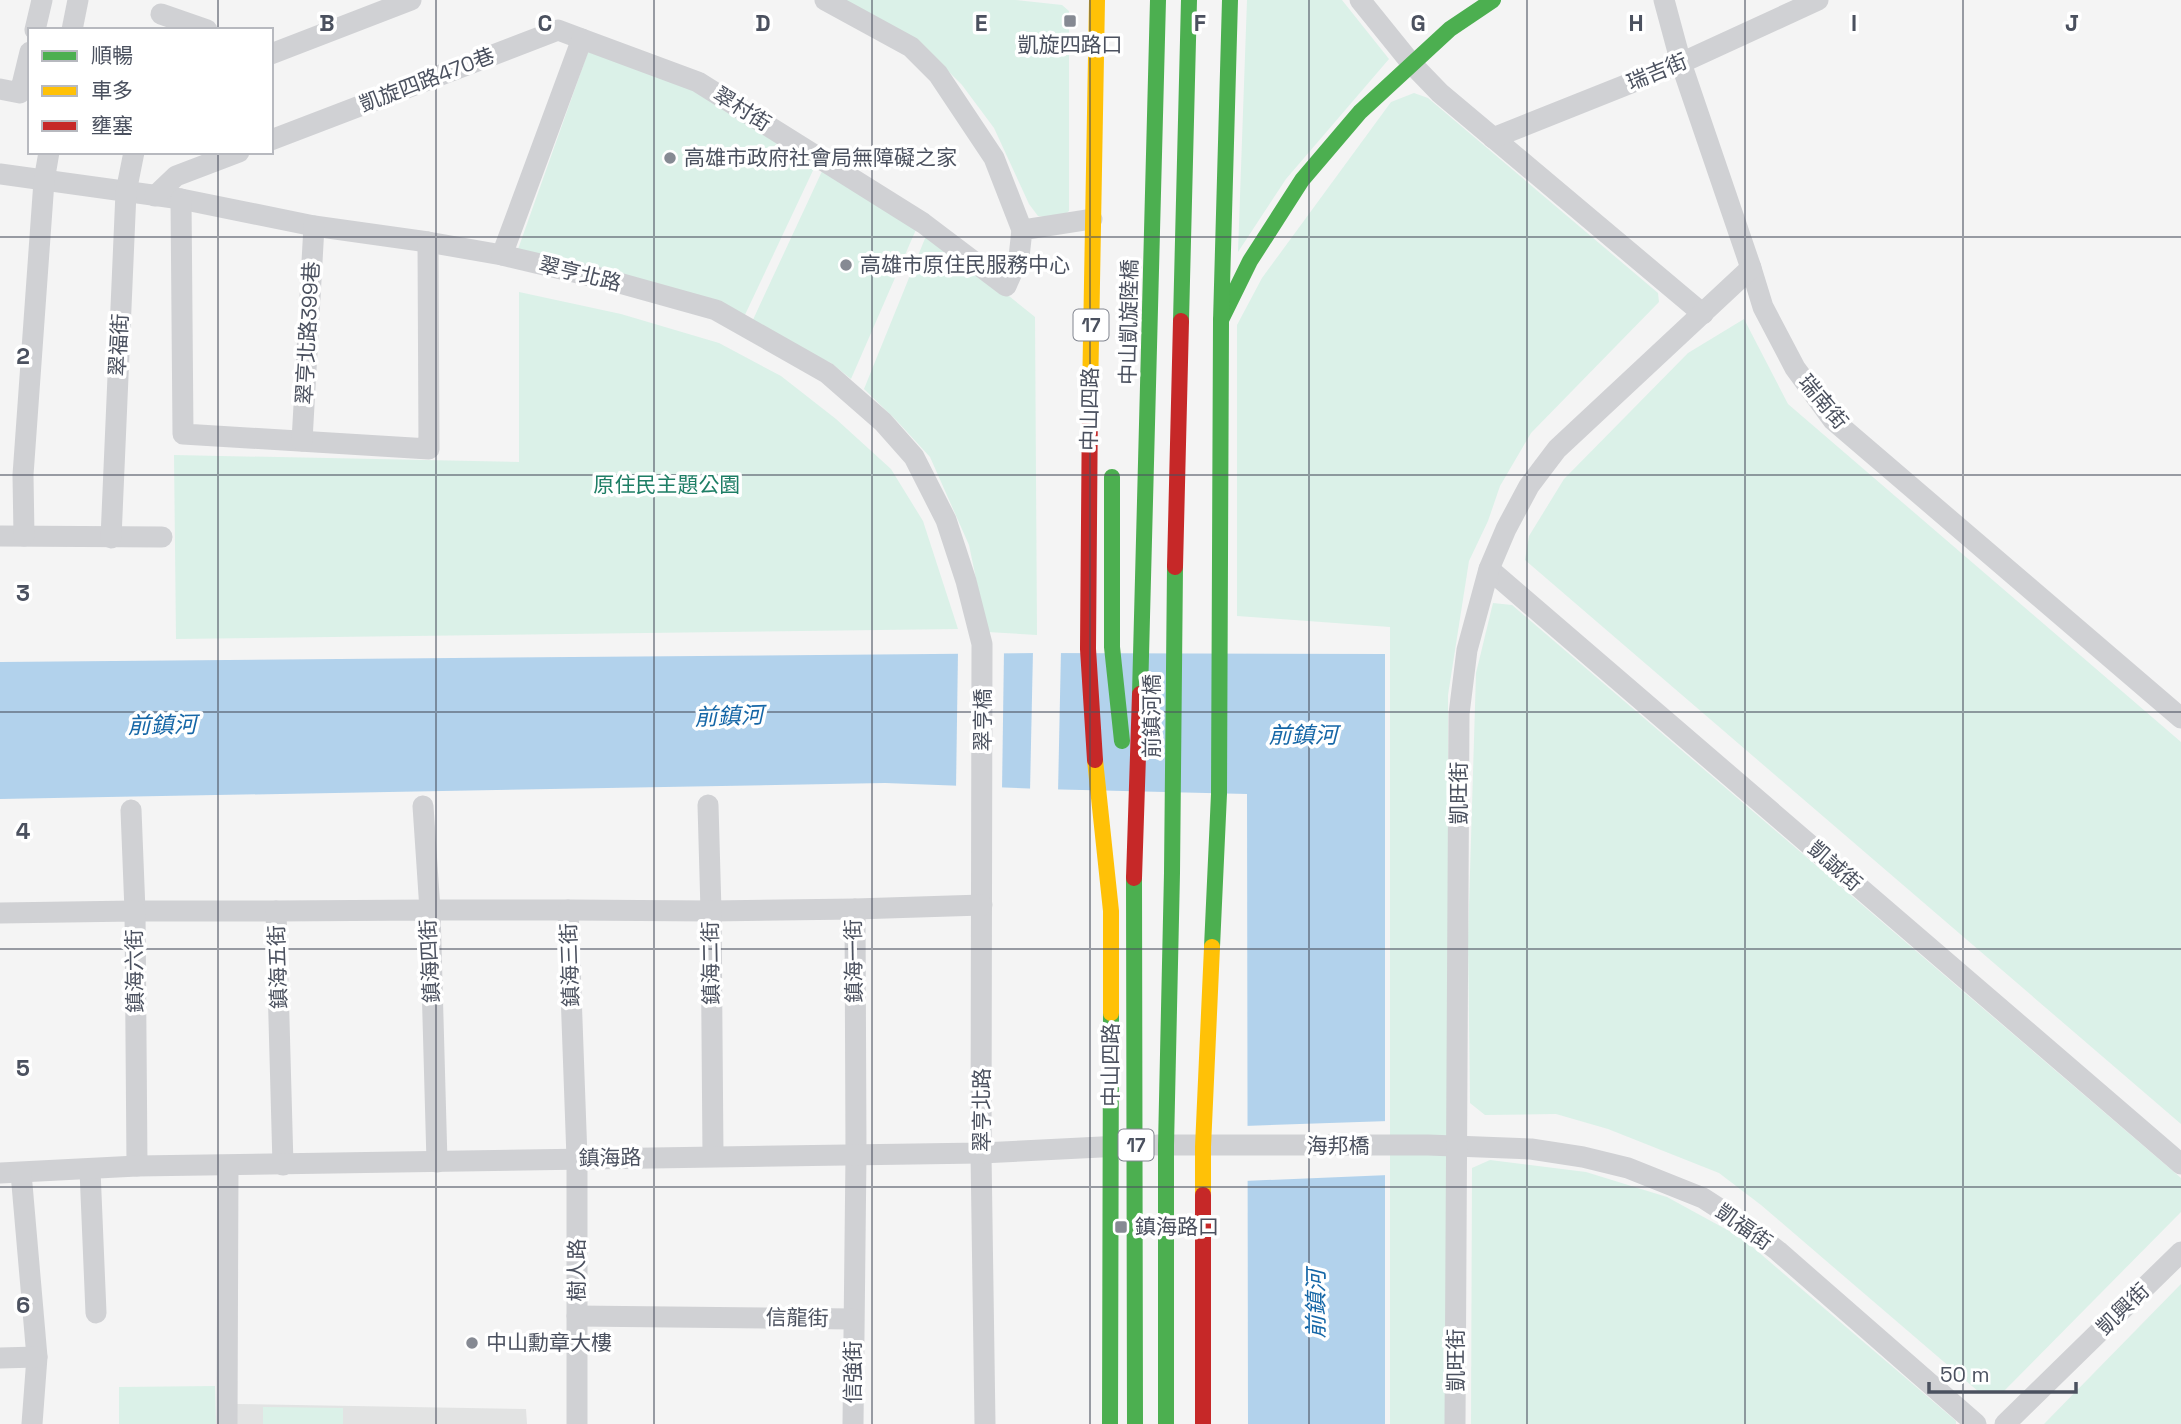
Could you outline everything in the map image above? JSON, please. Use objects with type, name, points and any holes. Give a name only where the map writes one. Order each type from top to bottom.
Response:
[{"type":"main road","name":"中山四路","points":[[1097,0],[1088,649],[1097,791],[1111,911],[1110,1424]]},
{"type":"main road","name":"中山凱旋陸橋","points":[[1142,644],[1158,0]]},
{"type":"main road","name":"前鎮河橋","points":[[1177,793],[1173,639],[1189,0]]},
{"type":"main road","points":[[1205,450],[1216,0]]},
{"type":"main road","points":[[1203,1424],[1219,794],[1221,321],[1230,0]]},
{"type":"main road","points":[[1206,367],[1221,321],[1250,261],[1302,180],[1360,112],[1411,63],[1450,29],[1493,0]]},
{"type":"main road","name":"中山四路","points":[[1112,465],[1112,647]]},
{"type":"main road","name":"前鎮河橋","points":[[1131,792],[1142,644]]},
{"type":"main road","name":"前鎮河橋","points":[[1112,647],[1131,792]]},
{"type":"main road","name":"前鎮河橋","points":[[1177,793],[1189,738]]},
{"type":"main road","name":"中山四路","points":[[1131,792],[1136,1145],[1135,1424]]},
{"type":"main road","name":"17","points":[[1166,1424],[1166,1145],[1172,873],[1177,793]]},
{"type":"street","points":[[35,28],[42,0]]},
{"type":"street","points":[[72,28],[78,0]]},
{"type":"street","points":[[273,53],[411,0]]},
{"type":"street","points":[[825,0],[911,47],[938,74],[994,158],[1022,230],[1092,219]]},
{"type":"street","points":[[1360,0],[1411,63],[1440,93],[1703,314]]},
{"type":"street","name":"瑞南街","points":[[1664,0],[1681,63],[1763,307],[1795,368],[1833,419],[2181,718]]},
{"type":"street","name":"瑞吉街","points":[[1493,138],[1681,63],[1818,0]]},
{"type":"street","points":[[161,14],[201,28]]},
{"type":"street","name":"凱旋四路470巷","points":[[273,139],[558,30],[582,39]]},
{"type":"street","points":[[502,255],[582,39]]},
{"type":"street","name":"翠村街","points":[[582,39],[698,82],[923,223],[1006,286],[1019,257],[1022,230]]},
{"type":"street","points":[[0,89],[20,93],[28,60]]},
{"type":"street","points":[[24,536],[23,475],[44,181],[49,154]]},
{"type":"street","name":"翠福街","points":[[111,538],[126,192],[134,154]]},
{"type":"street","points":[[155,196],[176,176],[234,154]]},
{"type":"street","name":"翠亨北路","points":[[0,174],[181,199],[314,226],[502,255],[612,281],[716,310],[827,373],[883,422],[914,457],[946,520],[966,580],[982,644]]},
{"type":"street","points":[[181,199],[183,434],[429,449],[428,242]]},
{"type":"street","name":"翠亨北路399巷","points":[[302,441],[314,226]]},
{"type":"street","name":"凱旺街","points":[[1455,1424],[1459,714],[1467,650],[1489,569],[1529,486],[1557,449],[1751,268]]},
{"type":"street","points":[[0,536],[162,537]]},
{"type":"street","name":"凱誠街","points":[[1489,569],[2181,1164]]},
{"type":"street","name":"翠亨橋","points":[[982,644],[983,796]]},
{"type":"street","name":"翠亨北路","points":[[983,796],[981,1153],[985,1424]]},
{"type":"street","points":[[708,805],[711,911]]},
{"type":"street","points":[[423,806],[430,910]]},
{"type":"street","points":[[131,810],[135,911]]},
{"type":"street","points":[[855,909],[982,905]]},
{"type":"street","name":"鎮海一街","points":[[711,911],[855,909],[856,1154]]},
{"type":"street","name":"鎮海三街","points":[[430,910],[568,910],[577,1158]]},
{"type":"street","name":"鎮海四街","points":[[276,911],[430,910],[437,1162]]},
{"type":"street","name":"鎮海二街","points":[[568,910],[711,911],[713,1156]]},
{"type":"street","name":"鎮海五街","points":[[135,911],[276,911],[283,1165]]},
{"type":"street","name":"鎮海六街","points":[[0,913],[135,911],[137,1166]]},
{"type":"street","name":"鎮海路","points":[[11,1173],[137,1166],[981,1153],[1136,1145],[1211,1146]]},
{"type":"street","name":"海邦橋","points":[[1211,1146],[1457,1146]]},
{"type":"street","name":"凱福街","points":[[1457,1146],[1531,1149],[1583,1157],[1628,1168],[1703,1198],[1778,1251],[1976,1424]]},
{"type":"street","name":"信龍街","points":[[577,1316],[853,1319],[856,1154]]},
{"type":"street","name":"樹人路","points":[[577,1158],[577,1424]]},
{"type":"street","points":[[227,1424],[228,1166]]},
{"type":"street","points":[[90,1170],[96,1313]]},
{"type":"street","points":[[11,1173],[37,1357],[32,1424]]},
{"type":"street","name":"凱興街","points":[[2005,1424],[2181,1252]]},
{"type":"street","name":"信強街","points":[[853,1319],[853,1424]]},
{"type":"street","points":[[0,1358],[37,1357]]},
{"type":"shaded area","points":[[237,1404],[526,1409],[527,1424],[236,1424]]},
{"type":"green space","points":[[842,0],[1015,0],[1062,5],[1069,11],[1069,211],[1058,219],[1038,216],[1029,204],[994,128],[962,85],[924,47]]},
{"type":"green space","points":[[1247,0],[1342,0],[1389,59],[1286,179],[1238,252]]},
{"type":"green space","points":[[588,52],[696,87],[817,162],[743,319],[517,252]]},
{"type":"green space","points":[[1414,93],[1428,98],[1658,293],[1659,302],[1531,433],[1500,486],[1488,521],[1469,561],[1448,695],[1449,1424],[1390,1424],[1390,627],[1237,616],[1237,325],[1262,278],[1391,102]]},
{"type":"green space","points":[[824,167],[918,225],[851,379],[831,363],[751,324]]},
{"type":"green space","points":[[928,231],[1035,317],[1037,635],[987,632],[969,545],[930,457],[864,389]]},
{"type":"green space","name":"原住民主題公園","points":[[519,292],[621,314],[719,343],[781,376],[836,419],[891,469],[923,521],[958,629],[176,639],[174,455],[519,462]]},
{"type":"green space","points":[[1744,319],[1788,404],[2181,742],[2181,1124],[1525,560],[1529,536],[1564,479],[1688,353]]},
{"type":"green space","points":[[1493,603],[1512,605],[2181,1178],[2181,1212],[2004,1391],[1979,1392],[1761,1205],[1719,1173],[1608,1129],[1556,1114],[1485,1115],[1470,1103],[1468,939],[1476,673]]},
{"type":"green space","points":[[1490,1160],[1586,1172],[1667,1197],[1742,1238],[1956,1421],[1956,1424],[1471,1424],[1472,1168]]},
{"type":"green space","points":[[2181,1284],[2181,1424],[2044,1424]]},
{"type":"green space","points":[[215,1386],[216,1424],[119,1424],[119,1387]]},
{"type":"green space","points":[[263,1407],[343,1408],[343,1424],[263,1424]]},
{"type":"water","name":"前鎮河","points":[[1038,653],[1385,654],[1385,1424],[1248,1424],[1247,794],[885,783],[0,799],[0,662]]},
{"type":"pier","points":[[1004,650],[1002,791],[956,789],[958,651]]},
{"type":"pier","points":[[1033,650],[1061,650],[1058,793],[1030,792]]},
{"type":"pier","points":[[1389,1121],[1389,1175],[1244,1181],[1244,1126]]},
{"type":"traffic: fast","points":[[1140,694],[1158,0]]},
{"type":"traffic: fast","points":[[1181,321],[1189,0]]},
{"type":"traffic: fast","points":[[1212,947],[1219,794],[1221,321],[1230,0]]},
{"type":"traffic: fast","points":[[1221,320],[1250,261],[1302,180],[1360,112],[1450,29],[1493,0]]},
{"type":"traffic: fast","points":[[1112,477],[1112,647],[1122,741]]},
{"type":"traffic: fast","points":[[1166,1424],[1166,1145],[1175,567]]},
{"type":"traffic: fast","points":[[1134,878],[1135,1424]]},
{"type":"traffic: fast","points":[[1110,1424],[1111,1013]]},
{"type":"traffic: slow","points":[[1090,396],[1097,0]]},
{"type":"traffic: slow","points":[[1095,760],[1111,911],[1111,1013]]},
{"type":"traffic: slow","points":[[1203,1195],[1212,947]]},
{"type":"traffic: jam","points":[[1175,567],[1181,321]]},
{"type":"traffic: jam","points":[[1090,396],[1088,649],[1095,760]]},
{"type":"traffic: jam","points":[[1134,878],[1140,694]]},
{"type":"traffic: jam","points":[[1203,1195],[1203,1424]]},
{"type":"place","name":"凱旋四路口","points":[[1070,21]]},
{"type":"place","name":"高雄市政府社會局無障礙之家","points":[[670,158]]},
{"type":"place","name":"高雄市原住民服務中心","points":[[846,265]]},
{"type":"place","name":"鎮海路口","points":[[1121,1227]]},
{"type":"place","name":"中山勳章大樓","points":[[472,1343]]}]
